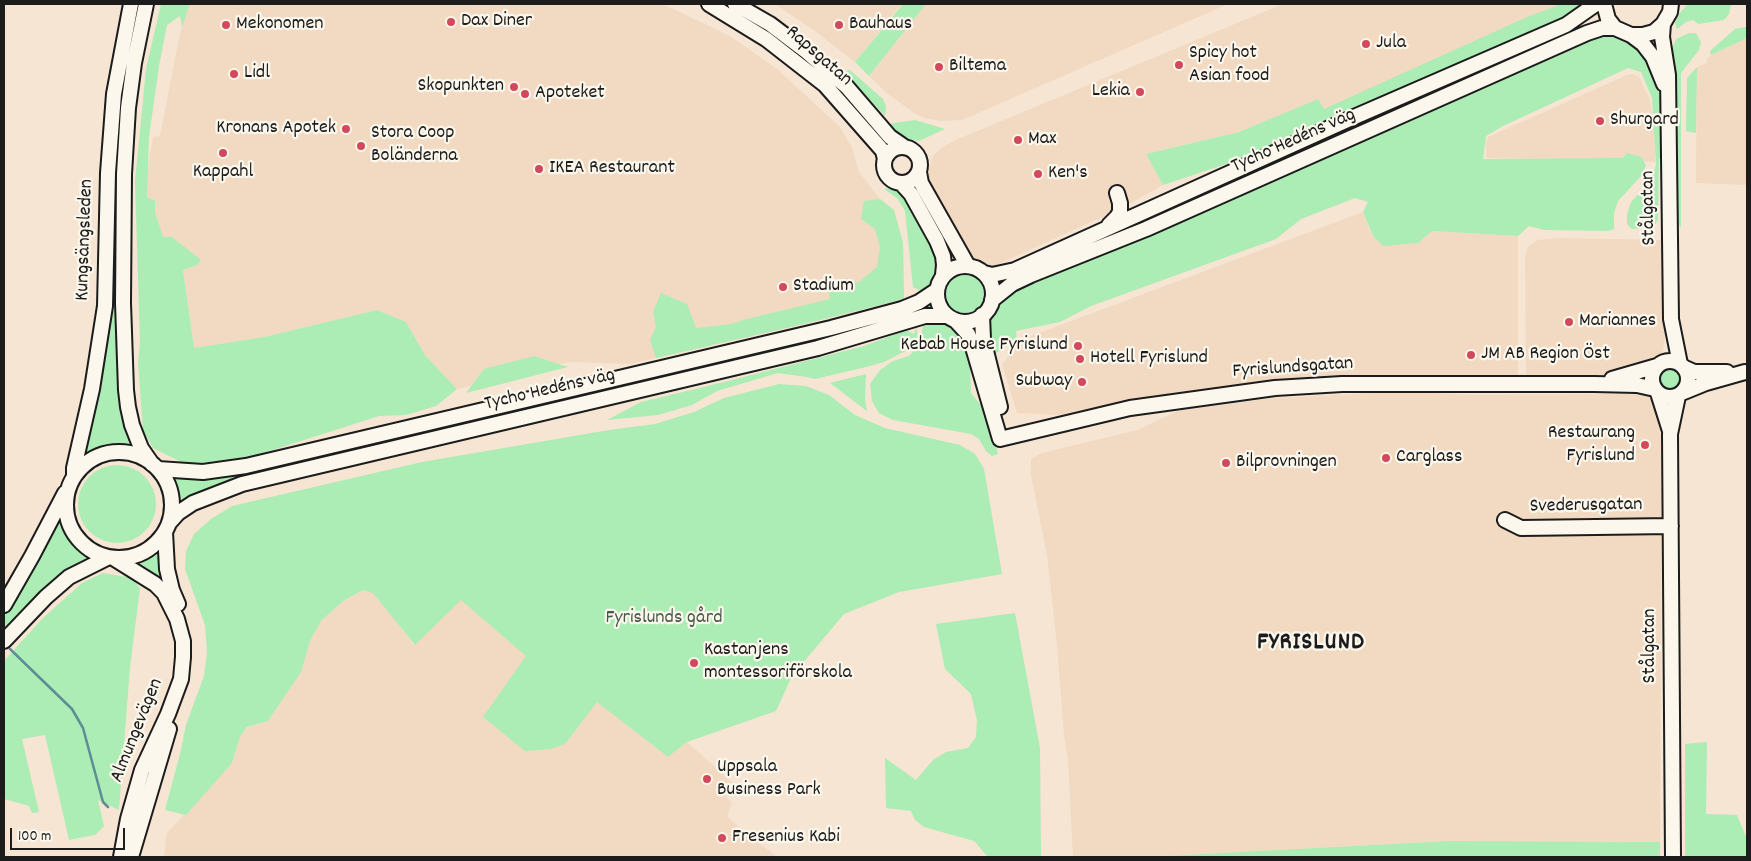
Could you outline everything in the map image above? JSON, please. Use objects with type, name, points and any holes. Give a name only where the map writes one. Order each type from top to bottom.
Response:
[{"type":"main road","name":"Kungsängsleden","points":[[71,481],[92,388],[104,315],[108,173],[114,104],[131,4]]},
{"type":"main road","name":"Kungsängsleden","points":[[146,4],[134,63],[128,108],[124,174],[123,303],[128,408],[141,448],[155,466]]},
{"type":"main road","name":"Rapsgatan","points":[[709,4],[766,39],[825,86],[883,151],[885,159]]},
{"type":"main road","name":"Rapsgatan","points":[[735,4],[770,24],[807,52],[846,87],[890,137],[903,146]]},
{"type":"main road","name":"Tycho Hedéns väg","points":[[984,273],[992,275],[1015,270],[1354,117],[1566,25],[1596,4]]},
{"type":"main road","points":[[1604,4],[1608,19],[1615,28],[1631,35],[1643,36],[1654,32],[1670,11]]},
{"type":"main road","name":"Stålgatan","points":[[1659,365],[1665,357],[1671,319],[1668,75],[1662,37],[1670,11]]},
{"type":"main road","name":"Tycho Hedéns väg","points":[[992,300],[1012,284],[1031,275],[1146,229],[1587,33],[1602,28],[1615,28]]},
{"type":"main road","name":"Stålgatan","points":[[1631,35],[1643,44],[1653,57],[1668,96]]},
{"type":"main road","points":[[903,146],[909,147],[919,156],[921,164],[915,178],[901,183],[894,181],[887,175],[884,167],[885,159],[889,152],[903,146]]},
{"type":"main road","points":[[919,172],[921,183],[968,266]]},
{"type":"main road","points":[[901,183],[911,194],[937,241],[943,256],[944,265],[943,275],[937,290],[937,300],[941,309],[968,334],[1004,438]]},
{"type":"main road","points":[[1104,229],[1120,212],[1117,192],[1126,206],[1143,212]]},
{"type":"main road","points":[[943,275],[950,269],[959,266],[974,267],[984,273],[992,285],[992,300],[982,316],[964,322],[951,318]]},
{"type":"main road","name":"Tycho Hedéns väg","points":[[155,466],[203,472],[246,466],[831,328],[912,306],[937,290]]},
{"type":"main road","name":"Tycho Hedéns väg","points":[[167,527],[178,514],[193,502],[224,489],[242,484],[809,350],[925,316],[951,318]]},
{"type":"main road","points":[[982,316],[983,339],[1004,438]]},
{"type":"main road","name":"Stålgatan","points":[[1671,319],[1682,366]]},
{"type":"main road","points":[[1670,361],[1694,372],[1746,372],[1706,383],[1667,398],[1656,391],[1652,377],[1659,365],[1670,361]]},
{"type":"main road","name":"Fyrislundsgatan","points":[[1594,384],[1659,365]]},
{"type":"main road","points":[[1681,394],[1688,383],[1689,377],[1682,366]]},
{"type":"main road","name":"Fyrislundsgatan","points":[[1004,438],[1130,408],[1275,388],[1342,384],[1594,384],[1637,385],[1656,391]]},
{"type":"main road","name":"Stålgatan","points":[[1656,391],[1670,434]]},
{"type":"main road","name":"Stålgatan","points":[[1673,857],[1670,434],[1681,394]]},
{"type":"main road","points":[[4,604],[32,556],[71,481],[82,467],[92,459],[110,453],[129,453],[142,457],[155,466],[166,481],[171,494],[172,509],[167,527],[156,544],[144,553],[130,558],[111,558],[93,552],[80,543],[71,530],[66,516],[66,500],[71,481]]},
{"type":"main road","name":"Svederusgatan","points":[[1504,520],[1521,528],[1671,526]]},
{"type":"main road","name":"Almungevägen","points":[[131,857],[165,739],[184,684],[189,660],[188,640],[179,606],[172,590],[168,569],[167,527]]},
{"type":"main road","points":[[4,641],[46,597],[69,577],[111,558]]},
{"type":"main road","name":"Almungevägen","points":[[111,558],[155,584],[164,593],[178,618],[183,641],[181,679],[142,770],[128,819],[121,857]]},
{"type":"shaded area","points":[[190,4],[663,4],[730,36],[777,69],[840,127],[852,148],[859,172],[880,199],[894,210],[903,243],[904,299],[630,364],[569,362],[457,389],[425,355],[406,322],[377,310],[264,337],[194,348],[183,270],[197,265],[163,238],[155,212],[155,201],[143,196],[153,137],[160,136],[180,33]]},
{"type":"shaded area","points":[[775,4],[902,4],[855,62],[815,31]]},
{"type":"shaded area","points":[[926,4],[1228,4],[962,120],[941,121],[924,118],[914,113],[888,94],[869,76]]},
{"type":"shaded area","points":[[1283,4],[1562,4],[1324,109],[1318,99],[1239,132],[1146,154],[1163,185],[1126,206],[992,267],[978,264],[969,258],[929,183],[929,170],[933,156],[941,148],[958,139]]},
{"type":"shaded area","points":[[1747,38],[1747,185],[1696,183],[1697,67],[1707,63],[1707,59],[1711,55]]},
{"type":"shaded area","points":[[1633,74],[1639,77],[1650,100],[1654,126],[1655,162],[1487,158],[1486,144],[1488,137]]},
{"type":"shaded area","points":[[1363,212],[1372,236],[1418,243],[1432,231],[1518,236],[1518,380],[1193,393],[1062,415],[1017,413],[1002,364],[1023,339]]},
{"type":"shaded area","points":[[1559,238],[1665,240],[1666,321],[1663,352],[1653,365],[1597,378],[1529,379],[1526,374],[1525,256],[1528,247],[1538,240]]},
{"type":"shaded area","points":[[1399,392],[1474,395],[1627,394],[1646,395],[1652,399],[1662,441],[1660,842],[1448,841],[1146,857],[1073,857],[1068,760],[1064,735],[1057,646],[1047,555],[1031,475],[1031,459],[1042,453],[1137,430],[1178,411],[1274,398]]},
{"type":"shaded area","points":[[363,590],[373,592],[414,645],[461,599],[527,656],[604,707],[668,757],[687,742],[736,786],[726,797],[732,802],[727,817],[777,857],[164,857],[167,833],[232,763],[240,737],[248,727],[268,721],[300,673],[310,641],[321,621],[343,601]]},
{"type":"green space","points":[[139,4],[142,4],[120,132],[117,205],[117,320],[120,398],[124,425],[133,446],[114,445],[100,447],[81,456],[111,294],[117,130],[123,77]]},
{"type":"green space","points":[[161,4],[190,4],[182,27],[180,16],[167,25],[149,137],[147,197],[155,201],[155,212],[163,237],[172,237],[201,260],[197,265],[183,270],[194,348],[264,337],[377,310],[406,322],[425,355],[457,389],[436,406],[406,415],[379,416],[251,457],[192,464],[179,461],[153,448],[143,431],[138,363],[140,343],[135,181],[146,69]]},
{"type":"green space","points":[[903,4],[926,4],[869,76],[855,62]]},
{"type":"green space","points":[[1562,4],[1588,4],[1563,21],[1552,23],[1247,157],[1163,185],[1146,154],[1239,132],[1318,99],[1324,109],[1527,17]]},
{"type":"green space","points":[[1688,4],[1731,4],[1729,14],[1724,20],[1698,24],[1693,20],[1686,22],[1677,29],[1675,23],[1679,14]]},
{"type":"green space","points":[[1746,27],[1747,38],[1711,55],[1710,51],[1735,29]]},
{"type":"green space","points":[[1605,31],[1633,41],[1656,71],[1664,109],[1662,155],[1659,159],[1658,219],[1655,226],[1632,229],[1627,224],[1627,214],[1631,202],[1650,182],[1656,165],[1652,98],[1641,72],[1628,68],[1503,126],[1486,136],[1483,159],[1623,158],[1627,153],[1641,157],[1646,165],[1642,175],[1618,201],[1614,213],[1614,229],[1608,231],[1544,230],[1529,226],[1518,236],[1432,231],[1418,243],[1383,246],[1373,236],[1363,212],[1368,202],[1355,198],[1301,219],[1276,239],[1091,306],[1060,322],[1016,331],[1017,340],[993,355],[988,333],[989,316],[995,303],[1013,287],[1043,273],[1106,254],[1243,195]]},
{"type":"green space","points":[[1689,33],[1696,33],[1701,42],[1699,50],[1681,73],[1681,228],[1676,220],[1676,82],[1672,49],[1676,39]]},
{"type":"green space","points":[[1697,67],[1696,133],[1686,131],[1687,78]]},
{"type":"green space","points":[[850,70],[883,99],[886,106],[885,116],[846,76],[845,71]]},
{"type":"green space","points":[[915,120],[945,129],[919,141],[900,137],[888,124]]},
{"type":"green space","points":[[891,187],[900,190],[930,237],[938,263],[928,289],[923,292],[913,287],[905,211],[897,198],[884,189]]},
{"type":"green space","points":[[880,199],[894,210],[903,243],[904,299],[656,358],[650,340],[656,327],[653,312],[661,293],[687,304],[696,328],[731,324],[830,299],[825,275],[839,282],[847,278],[858,283],[877,267],[880,247],[875,229],[861,219],[864,201]]},
{"type":"green space","points":[[964,274],[978,280],[984,294],[978,308],[964,314],[950,308],[944,294],[950,280]]},
{"type":"green space","points":[[931,303],[933,308],[848,332],[848,334],[250,475],[210,488],[175,508],[173,488],[167,473],[189,477],[875,323],[920,309]]},
{"type":"green space","points":[[946,321],[956,326],[963,338],[970,369],[971,393],[987,413],[998,454],[992,456],[986,451],[979,439],[971,434],[893,420],[879,413],[872,401],[870,384],[880,370],[893,361],[909,356],[921,343],[923,322]]},
{"type":"green space","points":[[916,327],[918,337],[913,347],[884,362],[815,379],[778,373],[717,391],[692,405],[658,415],[607,420],[641,402],[864,346],[906,330],[914,334]]},
{"type":"green space","points":[[534,356],[568,367],[466,393],[484,369]]},
{"type":"green space","points":[[1670,365],[1680,369],[1684,379],[1680,389],[1670,393],[1660,389],[1656,379],[1660,369]]},
{"type":"green space","points":[[866,374],[865,400],[867,411],[830,383]]},
{"type":"green space","name":"Fyrislunds gård","points":[[779,384],[806,386],[829,395],[855,415],[885,428],[960,445],[975,454],[984,469],[1002,574],[899,592],[844,614],[792,676],[776,711],[687,742],[668,757],[597,702],[565,744],[551,749],[525,751],[483,717],[526,656],[461,600],[415,645],[373,593],[363,590],[343,601],[321,621],[310,641],[301,672],[268,721],[247,727],[240,737],[232,763],[186,815],[165,810],[186,725],[204,676],[207,653],[205,625],[185,569],[186,551],[194,534],[211,519],[232,506],[422,462],[655,424],[694,412],[724,398]]},
{"type":"green space","points":[[117,465],[132,468],[144,477],[153,489],[156,504],[153,519],[144,531],[132,540],[117,543],[102,540],[90,531],[81,519],[78,504],[81,489],[90,477],[102,468]]},
{"type":"green space","points":[[58,518],[66,537],[80,552],[89,557],[58,577],[4,632],[5,614],[36,563]]},
{"type":"green space","points":[[160,545],[169,591],[147,568],[134,561],[149,555]]},
{"type":"green space","points":[[103,573],[132,578],[140,588],[130,667],[119,810],[98,800],[104,826],[95,835],[69,840],[45,735],[22,739],[39,812],[32,813],[29,806],[4,799],[4,661],[42,619],[82,583]]},
{"type":"green space","points":[[1015,613],[1040,748],[1041,857],[988,857],[974,841],[924,827],[915,820],[911,811],[886,808],[885,758],[916,780],[933,760],[946,752],[968,748],[976,737],[977,720],[971,694],[945,669],[936,624]]},
{"type":"green space","points":[[1707,742],[1706,814],[1737,815],[1747,839],[1747,857],[1685,857],[1685,744]]},
{"type":"green space","points":[[1448,841],[1660,842],[1660,857],[1146,857]]},
{"type":"waterway","points":[[10,649],[72,709],[83,728],[103,802],[108,807]]},
{"type":"place","name":"Dax Diner","points":[[451,22]]},
{"type":"place","name":"Mekonomen","points":[[226,25]]},
{"type":"place","name":"Bauhaus","points":[[839,25]]},
{"type":"place","name":"Jula","points":[[1366,44]]},
{"type":"place","name":"Spicy hot Asian food","points":[[1179,65]]},
{"type":"place","name":"Biltema","points":[[939,67]]},
{"type":"place","name":"Lidl","points":[[234,74]]},
{"type":"place","name":"Skopunkten","points":[[514,87]]},
{"type":"place","name":"Lekia","points":[[1140,92]]},
{"type":"place","name":"Apoteket","points":[[525,94]]},
{"type":"place","name":"Shurgard","points":[[1600,121]]},
{"type":"place","name":"Kronans Apotek","points":[[346,129]]},
{"type":"place","name":"Max","points":[[1018,140]]},
{"type":"place","name":"Stora Coop Boländerna","points":[[361,146]]},
{"type":"place","name":"Kappahl","points":[[223,153]]},
{"type":"place","name":"IKEA Restaurant","points":[[539,169]]},
{"type":"place","name":"Ken's","points":[[1038,174]]},
{"type":"place","name":"Stadium","points":[[783,287]]},
{"type":"place","name":"Mariannes","points":[[1569,322]]},
{"type":"place","name":"Kebab House Fyrislund","points":[[1078,346]]},
{"type":"place","name":"JM AB Region Öst","points":[[1471,355]]},
{"type":"place","name":"Hotell Fyrislund","points":[[1080,359]]},
{"type":"place","name":"Subway","points":[[1082,382]]},
{"type":"place","name":"Restaurang Fyrislund","points":[[1645,445]]},
{"type":"place","name":"Carglass","points":[[1386,458]]},
{"type":"place","name":"Bilprovningen","points":[[1226,463]]},
{"type":"place","name":"Kastanjens montessoriförskola","points":[[694,663]]},
{"type":"place","name":"Uppsala Business Park","points":[[707,779]]},
{"type":"place","name":"Fresenius Kabi","points":[[722,838]]},
{"type":"district","name":"FYRISLUND","points":[[1311,645]]}]
